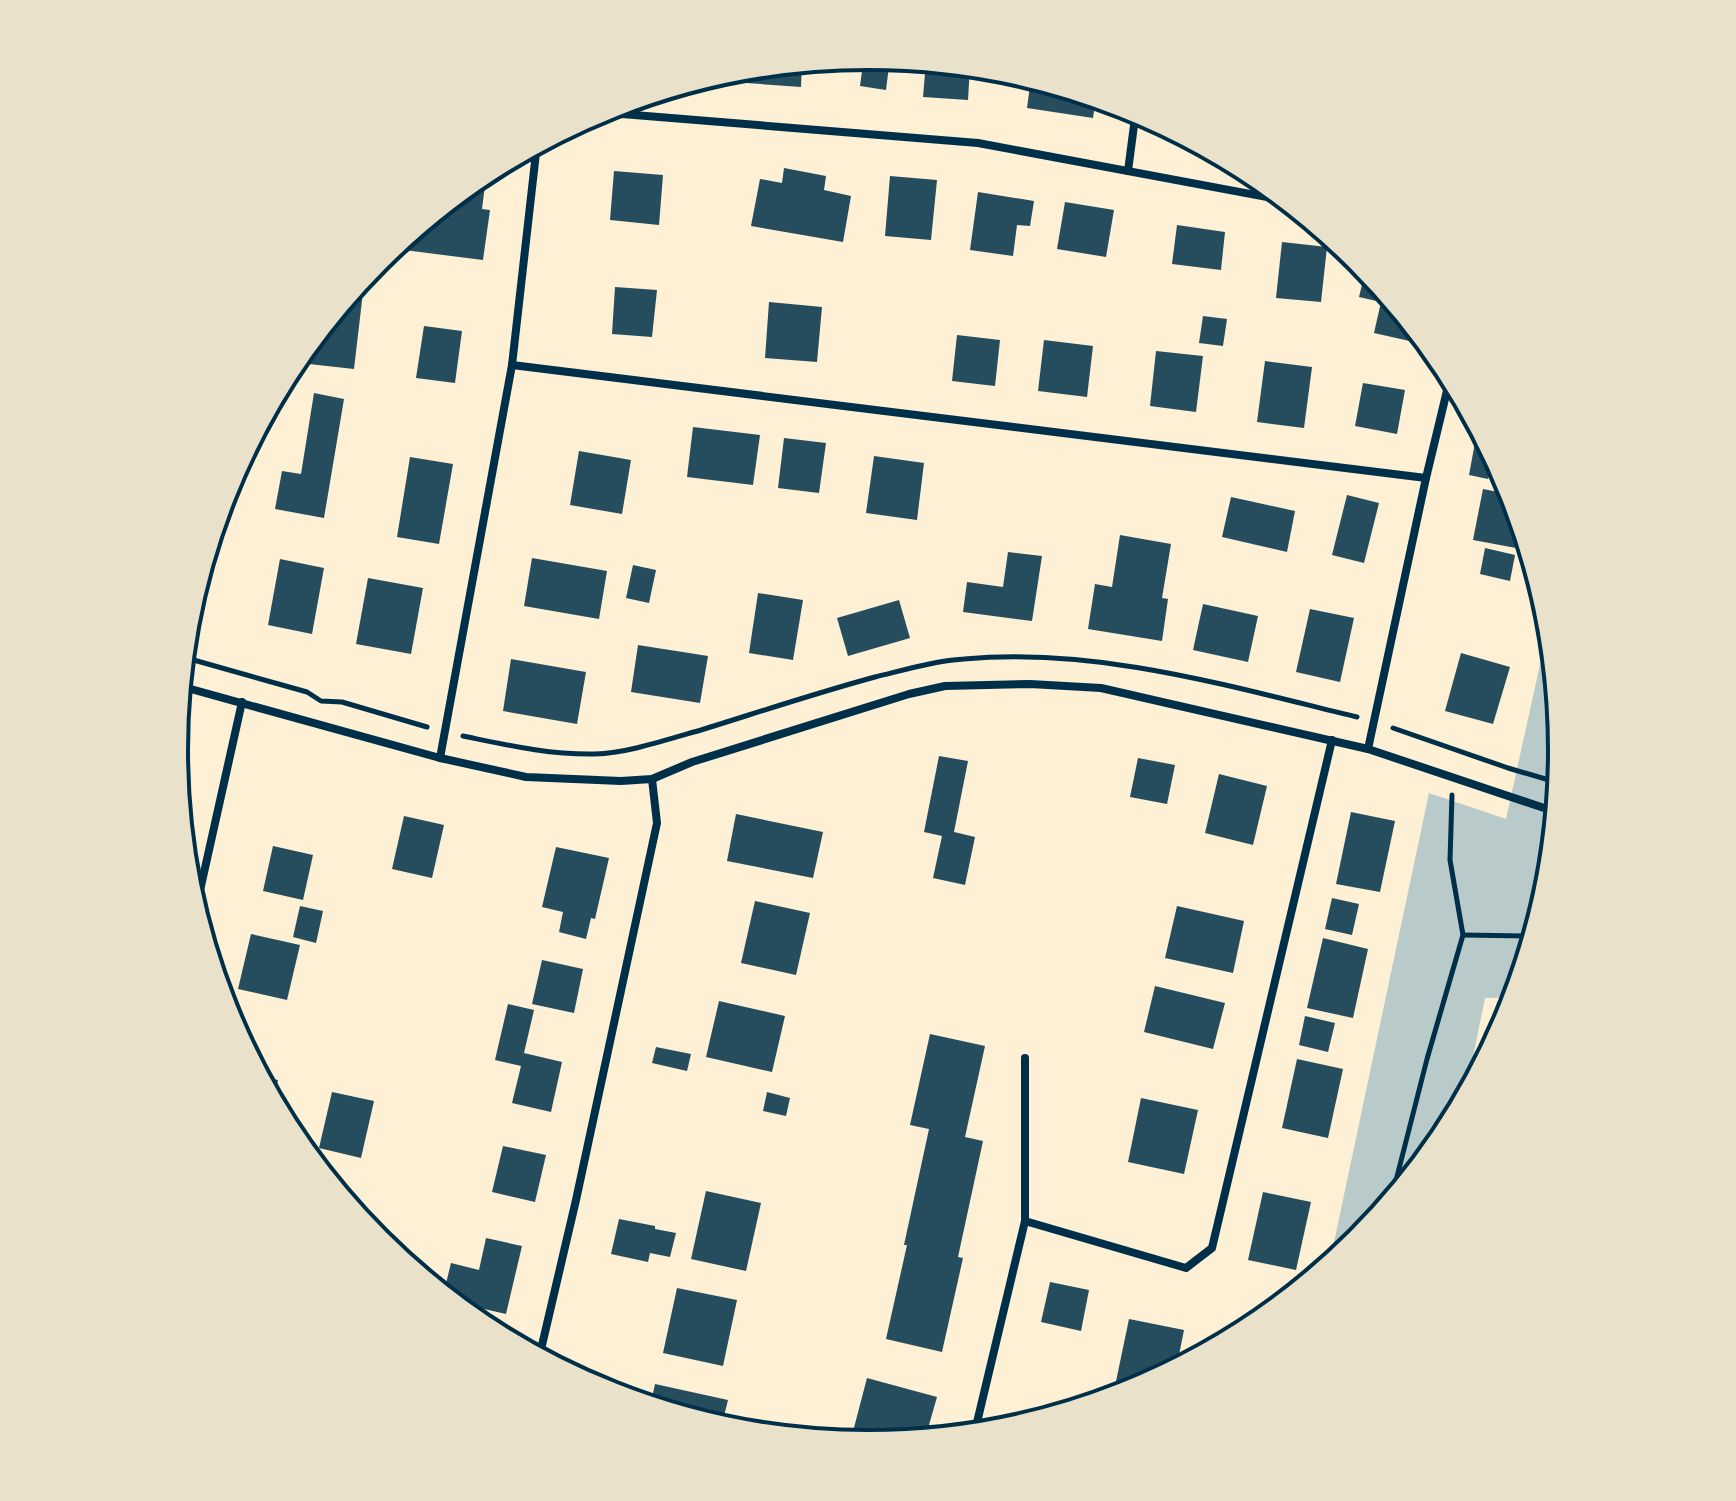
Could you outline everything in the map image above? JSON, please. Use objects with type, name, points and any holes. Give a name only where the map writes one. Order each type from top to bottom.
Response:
[{"type":"street","points":[[627,114],[978,143],[1261,196]]},
{"type":"street","points":[[1128,171],[1134,125]]},
{"type":"street","points":[[440,758],[512,365],[536,157]]},
{"type":"street","points":[[512,365],[1426,478]]},
{"type":"street","points":[[1368,749],[1447,393]]},
{"type":"street","points":[[191,689],[440,758],[526,777],[621,781],[652,779],[692,762],[909,694],[945,686],[1030,684],[1101,688],[1368,749],[1546,809]]},
{"type":"street","points":[[201,885],[242,702]]},
{"type":"street","points":[[1025,1221],[1186,1268],[1212,1248],[1332,740]]},
{"type":"street","points":[[542,1347],[580,1185],[657,823],[652,779]]},
{"type":"street","points":[[977,1422],[1025,1221],[1025,1058]]},
{"type":"path","points":[[193,660],[307,692],[321,701],[342,702],[445,732],[532,750],[597,754],[653,744],[826,690],[905,669],[962,659],[1081,659],[1170,672],[1374,721],[1547,780]]},
{"type":"path","points":[[1396,1179],[1463,935],[1450,860],[1453,778]]},
{"type":"path","points":[[1463,935],[1522,936]]},
{"type":"shaded area","points":[[1542,656],[1548,750],[1543,839],[1525,927],[1512,969],[1502,997],[1485,998],[1472,1063],[1434,1129],[1380,1199],[1333,1247],[1429,793],[1506,819]]},
{"type":"building","points":[[856,70],[888,70],[886,90],[860,86],[862,71]]},
{"type":"building","points":[[925,72],[969,78],[968,100],[923,97]]},
{"type":"building","points":[[802,73],[801,87],[739,82]]},
{"type":"building","points":[[1029,90],[1094,109],[1093,118],[1027,108]]},
{"type":"building","points":[[784,168],[826,176],[824,190],[851,196],[843,242],[751,226],[760,179],[782,183]]},
{"type":"building","points":[[614,171],[663,175],[659,225],[610,220]]},
{"type":"building","points":[[890,176],[937,180],[931,240],[885,236]]},
{"type":"building","points":[[485,189],[482,209],[490,210],[483,260],[407,250]]},
{"type":"building","points":[[978,192],[1034,201],[1030,226],[1017,225],[1013,256],[970,250]]},
{"type":"building","points":[[1065,202],[1114,210],[1106,257],[1057,249]]},
{"type":"building","points":[[1177,225],[1225,232],[1221,270],[1172,264]]},
{"type":"building","points":[[1282,242],[1327,248],[1321,302],[1276,298]]},
{"type":"building","points":[[1362,283],[1380,302],[1359,297]]},
{"type":"building","points":[[615,287],[657,290],[652,337],[612,334]]},
{"type":"building","points":[[363,295],[354,369],[308,364]]},
{"type":"building","points":[[769,302],[822,307],[817,362],[765,358]]},
{"type":"building","points":[[1381,303],[1412,342],[1374,333]]},
{"type":"building","points":[[1203,316],[1227,319],[1223,346],[1199,343]]},
{"type":"building","points":[[424,326],[462,331],[455,383],[416,378]]},
{"type":"building","points":[[957,335],[1000,340],[995,386],[952,381]]},
{"type":"building","points":[[1044,340],[1093,346],[1087,397],[1038,391]]},
{"type":"building","points":[[1156,351],[1203,356],[1196,412],[1150,406]]},
{"type":"building","points":[[1265,361],[1312,367],[1304,428],[1257,422]]},
{"type":"building","points":[[1363,383],[1405,390],[1397,434],[1355,426]]},
{"type":"building","points":[[314,393],[344,399],[324,518],[275,509],[282,471],[301,474]]},
{"type":"building","points":[[693,427],[760,435],[753,485],[687,477]]},
{"type":"building","points":[[784,438],[826,443],[819,493],[778,488]]},
{"type":"building","points":[[1475,444],[1490,475],[1488,479],[1469,475]]},
{"type":"building","points":[[579,451],[631,460],[622,514],[570,505]]},
{"type":"building","points":[[874,456],[924,463],[917,520],[866,513]]},
{"type":"building","points":[[410,457],[453,464],[439,544],[397,537]]},
{"type":"building","points":[[1483,489],[1498,492],[1516,548],[1473,540]]},
{"type":"building","points":[[1347,495],[1379,503],[1364,563],[1332,555]]},
{"type":"building","points":[[1231,497],[1295,511],[1287,552],[1222,537]]},
{"type":"building","points":[[1120,535],[1171,544],[1162,598],[1168,599],[1162,641],[1088,629],[1095,584],[1112,587]]},
{"type":"building","points":[[1485,548],[1515,555],[1510,581],[1480,574]]},
{"type":"building","points":[[1008,552],[1042,556],[1032,621],[963,612],[967,582],[1003,587]]},
{"type":"building","points":[[532,558],[607,571],[599,619],[524,606]]},
{"type":"building","points":[[280,559],[324,568],[312,634],[268,625]]},
{"type":"building","points":[[633,565],[656,570],[649,603],[626,598]]},
{"type":"building","points":[[368,578],[423,588],[411,654],[356,644]]},
{"type":"building","points":[[758,593],[803,600],[793,660],[749,653]]},
{"type":"building","points":[[899,600],[910,638],[848,656],[837,618]]},
{"type":"building","points":[[1203,604],[1258,616],[1248,662],[1193,650]]},
{"type":"building","points":[[1310,609],[1354,618],[1340,682],[1296,672]]},
{"type":"building","points":[[638,645],[708,656],[700,703],[631,692]]},
{"type":"building","points":[[1461,653],[1510,667],[1493,724],[1445,711]]},
{"type":"building","points":[[511,659],[586,672],[577,724],[503,711]]},
{"type":"building","points":[[939,756],[968,761],[954,832],[975,837],[965,885],[933,878],[942,836],[924,832]]},
{"type":"building","points":[[1138,758],[1175,765],[1167,804],[1130,797]]},
{"type":"building","points":[[1219,774],[1267,786],[1253,845],[1205,833]]},
{"type":"building","points":[[1351,812],[1395,821],[1380,892],[1336,884]]},
{"type":"building","points":[[736,814],[823,832],[813,878],[727,861]]},
{"type":"building","points":[[404,816],[444,825],[432,878],[392,869]]},
{"type":"building","points":[[273,846],[313,855],[303,900],[263,891]]},
{"type":"building","points":[[556,847],[609,858],[595,919],[591,918],[586,939],[559,932],[563,912],[542,907]]},
{"type":"building","points":[[1332,898],[1359,904],[1352,935],[1325,929]]},
{"type":"building","points":[[755,901],[810,913],[796,975],[741,963]]},
{"type":"building","points":[[300,906],[323,911],[316,943],[293,937]]},
{"type":"building","points":[[1177,906],[1244,921],[1233,973],[1165,958]]},
{"type":"building","points":[[251,934],[300,945],[287,1000],[238,989]]},
{"type":"building","points":[[1323,938],[1368,949],[1353,1018],[1307,1008]]},
{"type":"building","points":[[542,960],[583,969],[574,1013],[532,1004]]},
{"type":"building","points":[[1155,986],[1225,1003],[1213,1049],[1144,1032]]},
{"type":"building","points":[[719,1001],[785,1016],[772,1072],[706,1057]]},
{"type":"building","points":[[508,1004],[534,1010],[524,1053],[562,1062],[551,1112],[512,1103],[521,1066],[495,1060]]},
{"type":"building","points":[[1305,1016],[1335,1023],[1328,1052],[1299,1045]]},
{"type":"building","points":[[930,1034],[985,1046],[965,1137],[983,1141],[958,1257],[963,1258],[942,1352],[886,1339],[929,1129],[910,1125]]},
{"type":"building","points":[[656,1047],[691,1054],[687,1071],[652,1063]]},
{"type":"building","points":[[1297,1059],[1343,1069],[1328,1138],[1282,1128]]},
{"type":"building","points":[[332,1092],[374,1101],[361,1158],[319,1148]]},
{"type":"building","points":[[767,1092],[790,1098],[786,1116],[763,1111]]},
{"type":"building","points":[[1141,1098],[1198,1110],[1184,1174],[1128,1162]]},
{"type":"building","points":[[503,1146],[546,1155],[535,1202],[492,1192]]},
{"type":"building","points":[[706,1191],[761,1203],[746,1271],[691,1259]]},
{"type":"building","points":[[1263,1192],[1311,1202],[1296,1270],[1248,1260]]},
{"type":"building","points":[[619,1219],[676,1233],[670,1257],[650,1253],[648,1262],[611,1254]]},
{"type":"building","points":[[486,1238],[522,1246],[506,1314],[479,1308],[446,1284],[451,1263],[479,1270]]},
{"type":"building","points":[[1050,1282],[1089,1290],[1081,1331],[1041,1322]]},
{"type":"building","points":[[677,1288],[737,1300],[723,1366],[663,1353]]},
{"type":"building","points":[[1129,1319],[1184,1330],[1179,1356],[1115,1384]]},
{"type":"building","points":[[867,1378],[937,1397],[928,1428],[853,1431]]},
{"type":"building","points":[[655,1384],[728,1400],[724,1415],[652,1396]]}]
